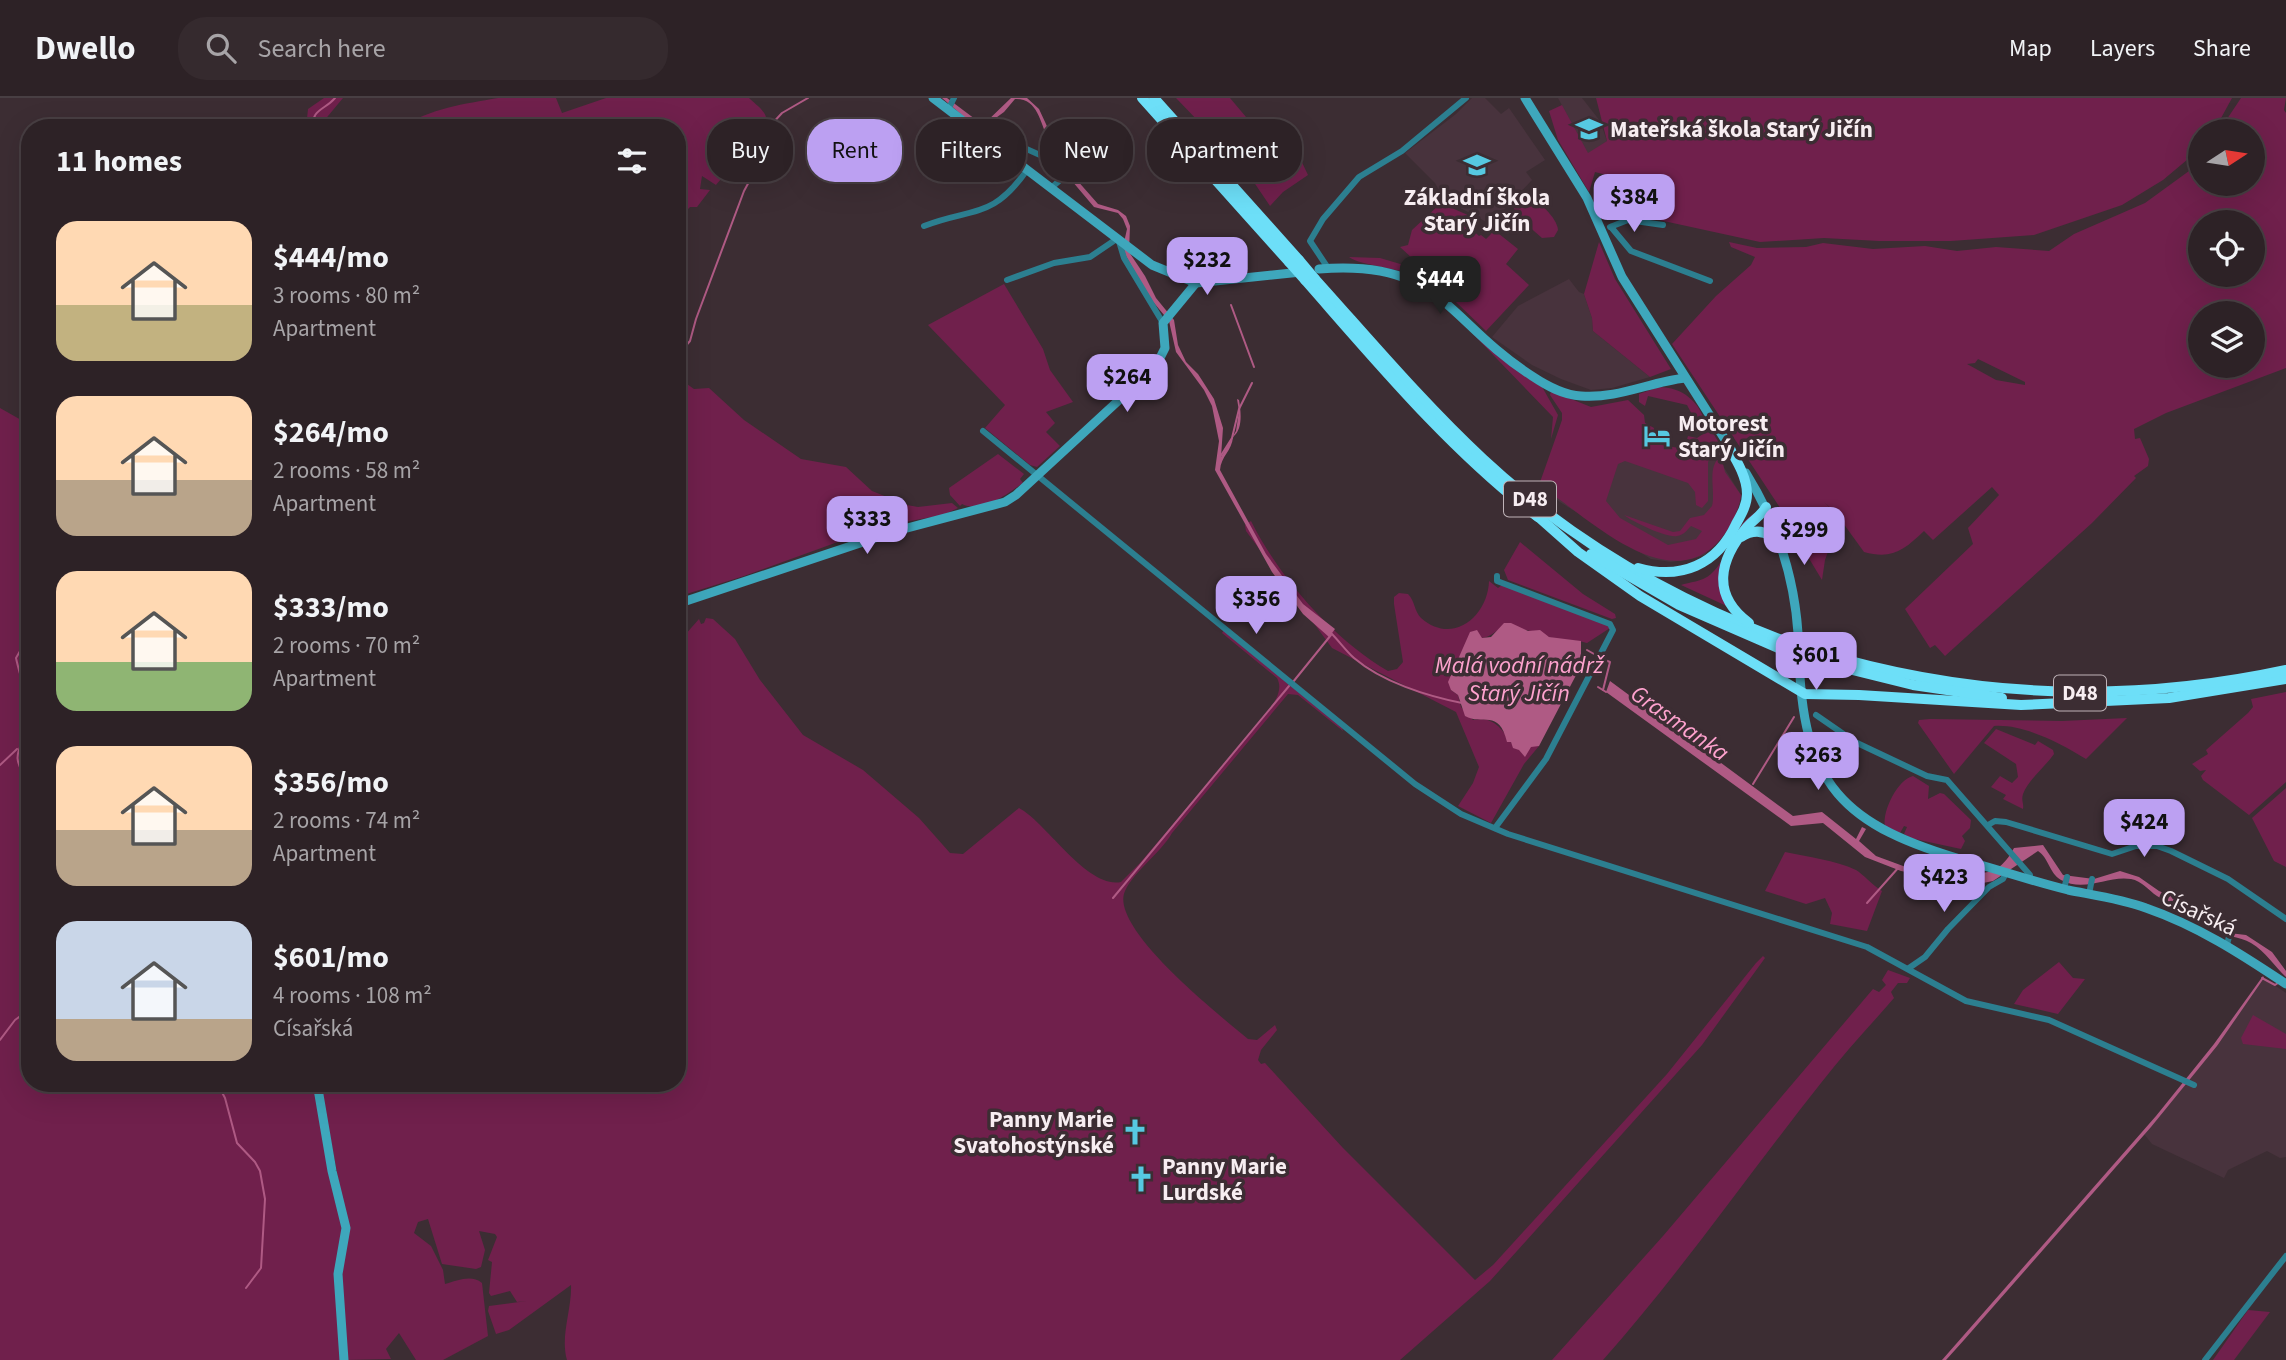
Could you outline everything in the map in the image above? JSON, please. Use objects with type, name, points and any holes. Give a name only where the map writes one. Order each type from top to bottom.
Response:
[{"type":"highway","name":"D48","points":[[1142,98],[1308,270],[1443,433],[1534,513],[1592,555],[1643,586],[1713,622],[1873,677],[1945,691],[2029,700],[2078,702],[2190,696],[2286,679]]},
{"type":"highway","name":"D48","points":[[1154,98],[1419,394],[1482,458],[1539,506],[1618,561],[1683,597],[1771,636],[1782,645]]},
{"type":"highway","points":[[1727,443],[1747,491],[1737,534],[1724,567],[1722,582],[1725,597],[1743,619],[1771,636]]},
{"type":"highway","points":[[1618,561],[1656,573],[1686,571],[1712,558],[1737,534],[1752,510],[1766,507]]},
{"type":"highway","points":[[1534,513],[1578,552],[1640,596],[1801,693],[1999,704],[2078,702]]},
{"type":"highway","points":[[1737,534],[1762,531],[1772,536],[1783,548]]},
{"type":"highway","name":"D48","points":[[1815,656],[1914,677],[2030,692],[2087,693],[2168,689],[2286,670]]},
{"type":"street","points":[[933,98],[951,104],[967,119]]},
{"type":"street","points":[[1308,270],[1310,241],[1323,219],[1359,177],[1402,151],[1466,98]]},
{"type":"street","points":[[1525,98],[1606,229],[1622,277],[1766,507],[1783,548],[1794,594],[1798,633]]},
{"type":"street","points":[[1026,149],[1060,164],[1066,175],[1051,188]]},
{"type":"street","points":[[924,226],[948,216],[974,213],[996,204],[1010,193],[1027,170],[1152,265],[1196,283],[1308,270],[1358,267],[1381,269],[1427,287],[1446,301],[1504,356],[1562,392],[1580,396],[1605,396],[1662,381],[1685,378]]},
{"type":"street","points":[[1606,229],[1628,220],[1663,225]]},
{"type":"street","points":[[1606,229],[1631,251],[1710,282]]},
{"type":"street","points":[[1007,280],[1054,263],[1090,257],[1123,242]]},
{"type":"street","points":[[1123,242],[1125,258],[1166,320]]},
{"type":"street","points":[[686,601],[896,531],[1005,502],[1038,477],[1156,366],[1164,348],[1166,320],[1196,283]]},
{"type":"street","points":[[983,431],[1415,784],[1461,814],[1508,834],[1867,947],[1966,1001],[2049,1020],[2194,1085]]},
{"type":"street","points":[[1495,828],[1546,759],[1614,630],[1610,624],[1497,581],[1497,576]]},
{"type":"street","name":"Císařská","points":[[1799,649],[1801,693],[1808,738],[1817,761],[1847,804],[1868,821],[1897,838],[2006,873],[2029,879],[2091,886],[2188,923],[2229,935],[2283,982]]},
{"type":"street","points":[[1816,715],[1855,742],[1927,776],[1947,780],[2021,864],[2030,875],[2029,879]]},
{"type":"street","points":[[1988,825],[1995,821],[2006,822],[2112,854],[2134,846],[2157,846],[2228,879],[2286,919]]},
{"type":"street","points":[[1909,968],[1925,957],[1948,929],[1989,887],[2004,879],[2006,873]]},
{"type":"street","points":[[319,1092],[332,1171],[346,1228],[338,1274],[344,1360]]},
{"type":"street","points":[[2206,1360],[2286,1256]]},
{"type":"shaded area","points":[[324,98],[343,98],[326,119],[307,119],[308,109]]},
{"type":"shaded area","points":[[498,98],[556,98],[562,113],[606,98],[749,98],[766,119],[707,119],[707,179],[702,176],[700,189],[710,190],[697,207],[690,207],[686,211],[686,119],[417,119],[460,105]]},
{"type":"shaded area","points":[[1176,98],[1230,98],[1248,119],[1196,119]]},
{"type":"shaded area","name":"Základní škola Starý Jičín","points":[[1472,98],[1485,98],[1501,114],[1509,108],[1545,160],[1526,172],[1532,180],[1490,224],[1444,199],[1435,183],[1405,153],[1456,114]]},
{"type":"shaded area","name":"Mateřská škola Starý Jičín","points":[[1558,98],[1582,98],[1600,121],[1607,141],[1588,154]]},
{"type":"shaded area","points":[[1596,98],[2232,98],[2221,119],[2188,119],[2188,159],[2163,180],[2122,205],[2034,235],[1951,241],[1824,238],[1760,242],[1659,220],[1663,215],[1613,185],[1614,177],[1595,172],[1589,192],[1558,140],[1549,111],[1562,105],[1588,153],[1607,141]]},
{"type":"shaded area","points":[[2241,98],[2286,98],[2286,368],[2265,376],[2265,301],[2188,301],[2188,378],[2259,378],[2166,413],[2134,429],[2135,439],[2140,438],[2149,459],[2148,466],[2134,476],[2136,478],[2092,523],[1945,656],[1935,645],[1930,648],[1905,609],[1973,544],[1968,528],[1999,495],[1992,487],[1933,540],[1924,531],[1897,552],[1882,555],[1864,552],[1835,512],[1824,502],[1835,513],[1827,520],[1834,535],[1825,560],[1822,580],[1793,532],[1794,529],[1672,344],[1716,296],[1751,265],[1755,257],[1731,247],[1729,242],[1757,248],[1806,247],[1823,243],[1873,249],[1925,246],[1957,251],[1996,247],[2049,251],[2074,234],[2145,203],[2188,172],[2188,196],[2265,196],[2265,119],[2227,119]],"holes":[[[1978,359],[2025,382],[2025,385],[1996,380],[1967,364],[1975,363]]]},
{"type":"shaded area","points":[[1302,162],[1308,175],[1302,179]]},
{"type":"shaded area","points":[[1254,182],[1298,182],[1283,192],[1270,206]]},
{"type":"shaded area","points":[[1521,196],[1533,199],[1550,214],[1558,230],[1554,237],[1542,238],[1517,216],[1513,205]]},
{"type":"shaded area","points":[[1439,205],[1470,216],[1464,222],[1479,236],[1486,239],[1491,234],[1487,231],[1489,226],[1518,249],[1506,264],[1529,285],[1486,331],[1431,278],[1428,280],[1349,257],[1380,258],[1407,266],[1413,259],[1400,247],[1408,245],[1412,230]]},
{"type":"shaded area","points":[[1599,242],[1615,279],[1671,369],[1650,377],[1593,331],[1592,318],[1584,294]]},
{"type":"shaded area","points":[[1569,279],[1579,292],[1584,294],[1592,318],[1593,331],[1650,377],[1612,388],[1591,390],[1532,365],[1492,337],[1518,306]]},
{"type":"shaded area","points":[[1004,284],[1043,349],[1050,370],[1073,402],[1046,412],[1055,423],[1046,432],[1060,446],[1037,467],[1030,465],[985,428],[1005,405],[928,325]]},
{"type":"shaded area","points":[[1472,333],[1541,385],[1558,415],[1551,439],[1553,417]]},
{"type":"shaded area","points":[[686,383],[694,389],[709,388],[744,420],[801,459],[846,467],[872,491],[907,505],[918,507],[952,503],[958,508],[943,515],[899,523],[846,539],[686,594]]},
{"type":"shaded area","points":[[1659,387],[1675,390],[1689,397],[1703,415],[1705,423],[1697,424],[1687,405],[1648,396],[1645,406],[1639,402],[1639,394]]},
{"type":"shaded area","points":[[1551,391],[1591,407],[1628,400],[1644,415],[1645,423],[1654,428],[1651,443],[1684,449],[1688,436],[1697,438],[1706,432],[1713,433],[1719,443],[1708,462],[1708,501],[1702,508],[1696,505],[1695,492],[1688,483],[1625,461],[1618,464],[1606,501],[1620,518],[1668,545],[1696,539],[1702,531],[1691,526],[1682,535],[1665,535],[1624,515],[1673,532],[1680,531],[1690,518],[1704,515],[1712,506],[1714,466],[1721,456],[1725,472],[1741,495],[1735,516],[1718,542],[1692,559],[1670,561],[1646,555],[1599,529],[1539,485],[1562,420],[1562,413],[1550,395]]},
{"type":"shaded area","points":[[0,408],[21,420],[21,1092],[317,1092],[343,1232],[339,1263],[341,1360],[0,1360]]},
{"type":"shaded area","points":[[1563,442],[1687,462],[1719,443],[1723,466],[1741,495],[1740,503],[1705,555],[1671,562],[1651,559],[1560,502],[1543,488]]},
{"type":"shaded area","points":[[998,454],[1024,474],[1020,479],[1023,483],[986,504],[960,506],[950,495],[949,488]]},
{"type":"shaded area","points":[[1758,511],[1722,568],[1731,608],[1681,585],[1711,574],[1718,567],[1742,524]]},
{"type":"shaded area","points":[[1251,521],[1276,564],[1309,605],[1347,642],[1388,671],[1397,669],[1403,662],[1394,604],[1394,597],[1399,593],[1408,594],[1421,618],[1433,626],[1445,629],[1467,623],[1475,615],[1487,594],[1489,581],[1498,588],[1502,585],[1608,625],[1610,628],[1587,643],[1520,629],[1499,630],[1482,638],[1451,690],[1458,695],[1461,707],[1473,720],[1492,722],[1513,745],[1539,746],[1524,764],[1491,823],[1458,806],[1473,783],[1479,767],[1456,712],[1332,648],[1246,531],[1245,525]]},
{"type":"shaded area","points":[[1520,542],[1583,594],[1615,614],[1616,618],[1612,619],[1508,580],[1504,570]]},
{"type":"shaded area","points":[[706,618],[713,619],[735,639],[760,680],[803,735],[863,770],[919,818],[950,853],[963,854],[1019,808],[1030,815],[1081,865],[1108,881],[1121,882],[1140,863],[1270,710],[1276,698],[1279,690],[1277,678],[1222,633],[1224,630],[1342,728],[1343,731],[1298,695],[1288,694],[1129,883],[1125,891],[1124,907],[1133,927],[1170,971],[1248,1039],[1257,1040],[1275,1025],[1277,1030],[1261,1050],[1258,1060],[1261,1064],[1265,1063],[1343,1148],[1475,1280],[1493,1265],[1667,1074],[1756,963],[1763,956],[1765,958],[1702,1045],[1490,1281],[1400,1360],[567,1360],[565,1332],[571,1285],[509,1330],[496,1334],[488,1311],[489,1306],[527,1301],[517,1302],[510,1291],[491,1296],[489,1293],[492,1262],[488,1260],[497,1237],[495,1234],[479,1231],[485,1250],[481,1267],[476,1269],[442,1264],[428,1219],[418,1222],[414,1233],[431,1246],[443,1270],[445,1284],[469,1279],[482,1283],[488,1336],[443,1360],[416,1360],[399,1333],[386,1349],[391,1359],[345,1360],[339,1274],[348,1230],[322,1092],[686,1092],[686,634],[699,619],[701,624]]},
{"type":"shaded area","points":[[2286,692],[2286,782],[2249,815],[2203,780],[2201,776],[2206,770],[2200,771],[2192,764],[2208,754],[2206,750],[2248,713],[2253,707],[2251,699]]},
{"type":"shaded area","points":[[2127,718],[2086,759],[2029,731],[1994,726],[1954,774],[1918,723],[1919,720],[1930,719],[2062,721]]},
{"type":"shaded area","points":[[1996,729],[2035,745],[2038,741],[2053,750],[2054,754],[2025,789],[2022,796],[2023,809],[2003,799],[2006,795],[1991,787],[2000,776],[2012,783],[2018,777],[2016,764],[1984,743]]},
{"type":"shaded area","points":[[1913,776],[1929,786],[1928,799],[1940,793],[1944,794],[1971,820],[1970,828],[1962,836],[1965,841],[1961,849],[1910,838],[1904,834],[1907,827],[1904,826],[1900,833],[1885,826],[1886,812],[1892,796],[1907,778]]},
{"type":"shaded area","points":[[2286,788],[2286,867],[2274,861],[2252,818]]},
{"type":"shaded area","points":[[1785,852],[1848,867],[1859,872],[1882,891],[1867,931],[1830,924],[1832,913],[1825,898],[1806,904],[1765,891]]},
{"type":"shaded area","points":[[2059,962],[2073,978],[2085,979],[2058,1014],[2014,1004],[2023,990]]},
{"type":"shaded area","points":[[1888,970],[1910,978],[1907,983],[1898,983],[1891,992],[1894,998],[1830,1072],[1632,1327],[1603,1360],[1552,1360],[1663,1236],[1873,989],[1879,992],[1886,985],[1882,980]]},
{"type":"shaded area","points":[[2264,978],[2286,993],[2286,1157],[2280,1158],[2267,1151],[2228,1170],[2224,1178],[2152,1144],[2144,1134],[2217,1046]]},
{"type":"shaded area","points":[[2253,1015],[2286,1034],[2286,1049],[2243,1044],[2241,1038]]},
{"type":"shaded area","points":[[2248,1310],[2270,1312],[2234,1360],[2213,1360]]},
{"type":"water","points":[[942,98],[947,98],[975,119],[967,119]]},
{"type":"water","points":[[1011,98],[1027,98],[1039,109],[1044,119],[1040,120],[1033,107],[1023,100],[1015,99],[994,119],[989,119]]},
{"type":"water","points":[[1073,182],[1079,182],[1098,204],[1118,210],[1126,216],[1130,226],[1129,252],[1156,298],[1174,320],[1178,345],[1186,362],[1198,374],[1214,399],[1223,428],[1221,457],[1236,431],[1239,411],[1237,399],[1239,400],[1240,425],[1220,470],[1266,554],[1303,604],[1335,629],[1329,637],[1303,614],[1272,572],[1215,470],[1219,441],[1212,406],[1204,390],[1176,352],[1169,321],[1149,297],[1126,256],[1123,247],[1127,229],[1123,219],[1118,213],[1094,207]]},
{"type":"water","name":"Malá vodní nádrž Starý Jičín","points":[[1504,623],[1511,623],[1528,631],[1540,630],[1549,637],[1581,641],[1581,654],[1585,658],[1539,746],[1531,747],[1525,757],[1513,748],[1511,742],[1507,742],[1504,732],[1495,721],[1465,716],[1458,695],[1451,690],[1448,682],[1470,632],[1477,630],[1482,638],[1491,637]]},
{"type":"water","points":[[1610,681],[1793,816],[1822,812],[1856,839],[1862,827],[1866,829],[1859,841],[1876,856],[1914,870],[1923,866],[1980,873],[2002,865],[2014,848],[2043,845],[2063,875],[2094,879],[2120,871],[2139,877],[2159,891],[2200,908],[2229,933],[2246,935],[2272,952],[2286,971],[2286,977],[2251,943],[2215,930],[2198,911],[2162,899],[2135,880],[2122,878],[2070,884],[2057,877],[2038,851],[1993,881],[1983,883],[1934,876],[1923,870],[1917,874],[1901,871],[1865,857],[1823,823],[1791,826],[1606,692]]},
{"type":"water","points":[[2263,976],[2217,1046],[2151,1127],[1964,1340],[1946,1360],[1942,1360],[2156,1116],[2214,1044]]},
{"type":"waterway","name":"Grasmanka","points":[[314,119],[316,113],[335,98]]},
{"type":"waterway","points":[[686,346],[690,341],[744,191],[762,158],[770,126],[782,113],[808,98]]},
{"type":"waterway","points":[[1231,305],[1254,367]]},
{"type":"waterway","points":[[1220,457],[1232,438],[1239,409],[1252,383]]},
{"type":"waterway","name":"Grasmanka","points":[[1331,633],[1365,667],[1391,681],[1462,703]]},
{"type":"waterway","points":[[1293,682],[1331,635]]},
{"type":"waterway","name":"Grasmanka","points":[[21,649],[16,658],[21,677]]},
{"type":"waterway","points":[[1587,650],[1594,654]]},
{"type":"waterway","points":[[1602,659],[1610,662],[1603,690]]},
{"type":"waterway","points":[[1113,898],[1289,686]]},
{"type":"waterway","name":"Grasmanka","points":[[1598,687],[1606,692]]},
{"type":"waterway","points":[[1753,784],[1794,717]]},
{"type":"waterway","name":"Grasmanka","points":[[21,744],[18,756],[21,769]]},
{"type":"waterway","points":[[0,765],[17,749]]},
{"type":"waterway","points":[[1867,903],[1899,867]]},
{"type":"waterway","points":[[2262,978],[2275,985],[2278,983]]},
{"type":"waterway","points":[[0,1040],[21,1016]]},
{"type":"waterway","name":"Grasmanka","points":[[222,1092],[237,1143],[260,1171],[265,1199],[261,1268],[246,1288]]},
{"type":"place","name":"Mateřská škola Starý Jičín","points":[[1589,129]]},
{"type":"place","name":"Základní škola Starý Jičín","points":[[1477,165]]},
{"type":"place","name":"Motorest Starý Jičín","points":[[1657,436]]},
{"type":"place","name":"Panny Marie Svatohostýnské","points":[[1135,1132]]},
{"type":"place","name":"Panny Marie Lurdské","points":[[1141,1179]]}]
